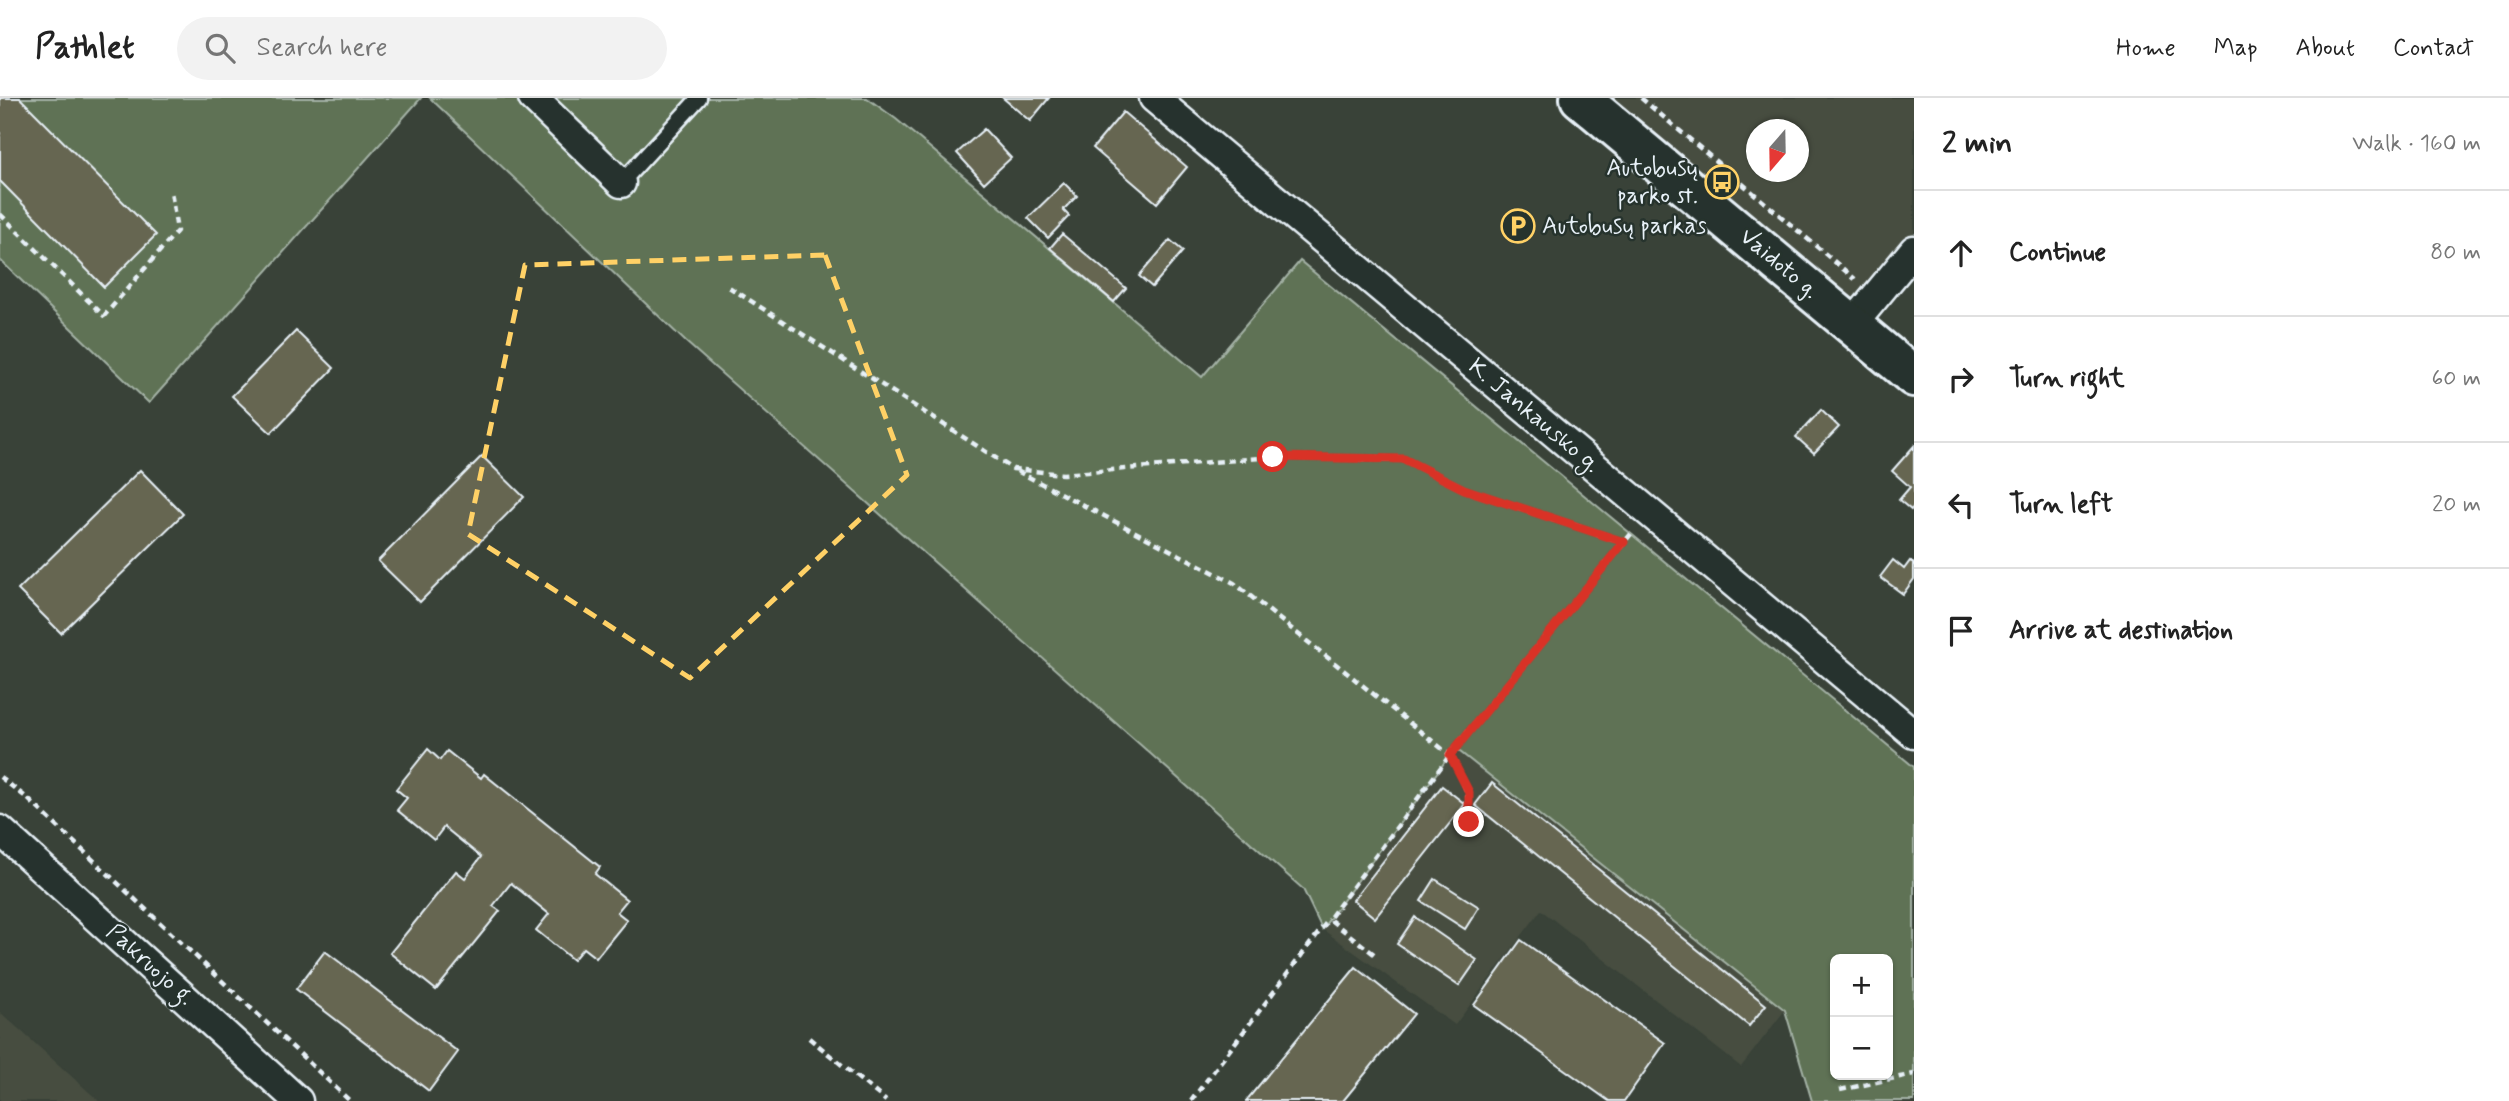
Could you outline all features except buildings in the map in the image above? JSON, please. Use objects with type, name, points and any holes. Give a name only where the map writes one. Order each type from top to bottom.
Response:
[{"type":"main road","name":"Vaidoto g.","points":[[1580,98],[1914,377]]},
{"type":"street","points":[[533,98],[621,183]]},
{"type":"street","name":"K. Jankausko g.","points":[[1154,98],[1914,734]]},
{"type":"street","points":[[1852,325],[1914,250]]},
{"type":"street","name":"Pakruojo g.","points":[[0,830],[298,1101]]},
{"type":"lane","points":[[621,183],[699,98]]},
{"type":"path","points":[[1641,98],[1876,296]]},
{"type":"path","points":[[0,214],[104,316],[177,231],[171,191]]},
{"type":"path","points":[[729,287],[1013,469],[1234,583],[1450,755],[1469,792],[1469,822],[1460,839]]},
{"type":"path","points":[[1013,469],[1063,474],[1273,457],[1404,459],[1464,489],[1624,542]]},
{"type":"path","points":[[1191,1101],[1450,755],[1648,512]]},
{"type":"path","points":[[0,777],[27,798],[351,1101]]},
{"type":"path","points":[[1329,919],[1374,954]]},
{"type":"path","points":[[809,1038],[886,1101]]},
{"type":"path","points":[[1840,1090],[1914,1074]]},
{"type":"highlighted area","points":[[825,255],[907,475],[690,678],[468,534],[525,265]]},
{"type":"shaded area","points":[[1580,98],[1914,98],[1914,250],[1852,325]]},
{"type":"shaded area","points":[[1455,748],[1785,1010],[1741,1067],[1541,910],[1455,1025],[1322,929]]},
{"type":"shaded area","points":[[0,1012],[99,1101],[0,1101]]},
{"type":"green space","points":[[0,98],[421,98],[149,403],[0,260]]},
{"type":"green space","points":[[430,98],[867,98],[896,119],[1202,377],[1300,261],[1914,767],[1914,1101],[1812,1101],[1785,1010],[1455,748],[1322,929],[1303,889],[686,342]]},
{"type":"place","name":"Autobusų parko st.","points":[[1722,182]]},
{"type":"place","name":"Autobusų parkas","points":[[1518,226]]},
{"type":"route","points":[[1273,457],[1404,459],[1464,489],[1624,542],[1450,755],[1469,792],[1469,822]]}]
